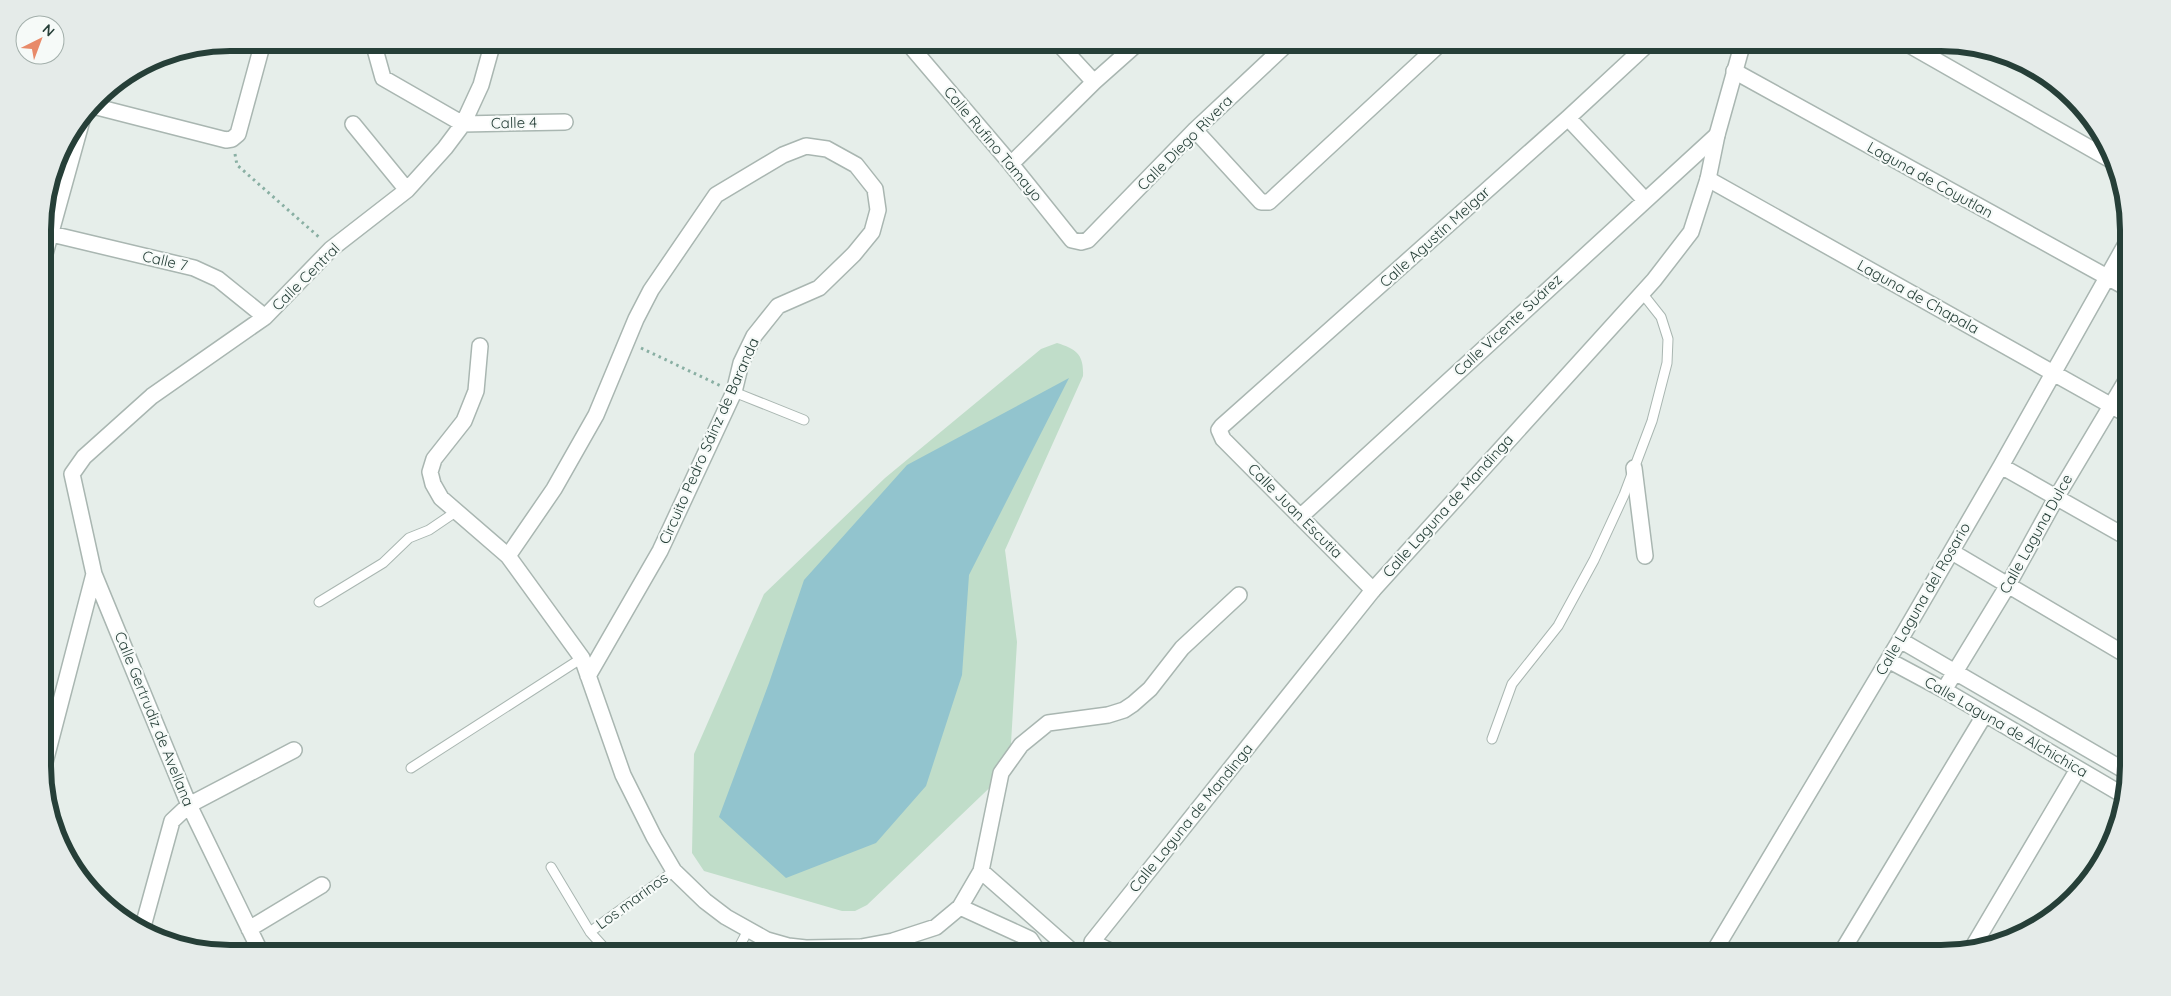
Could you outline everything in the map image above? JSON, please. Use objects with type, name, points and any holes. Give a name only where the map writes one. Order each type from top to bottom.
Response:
[{"type":"street","points":[[100,108],[226,140],[235,136],[259,51]]},
{"type":"street","points":[[376,51],[383,78],[462,124]]},
{"type":"street","name":"Calle Central","points":[[72,474],[84,457],[152,396],[266,317],[332,248],[407,190],[445,148],[462,124],[481,84],[490,51]]},
{"type":"street","name":"Calle Rufino Tamayo","points":[[915,51],[1011,164],[1072,240],[1081,242]]},
{"type":"street","points":[[1065,51],[1094,82]]},
{"type":"street","points":[[1011,164],[1094,82],[1130,51]]},
{"type":"street","name":"Calle Diego Rivera","points":[[1081,242],[1088,240],[1195,130],[1279,51]]},
{"type":"street","points":[[1195,130],[1261,202],[1269,202],[1432,51]]},
{"type":"street","name":"Calle Agustín Melgar","points":[[1219,430],[1640,51]]},
{"type":"street","name":"Calle Laguna de Mandinga","points":[[1089,945],[1373,590],[1642,293],[1691,232],[1708,179],[1717,135],[1740,51]]},
{"type":"street","points":[[1920,51],[2103,156]]},
{"type":"street","name":"Laguna de Coyutlan","points":[[1734,71],[2120,284]]},
{"type":"street","points":[[1568,118],[1644,199]]},
{"type":"street","name":"Calle 4","points":[[462,124],[566,122]]},
{"type":"street","points":[[353,124],[407,190]]},
{"type":"street","name":"Calle Vicente Suárez","points":[[1300,517],[1644,199],[1717,135]]},
{"type":"street","points":[[52,216],[76,139]]},
{"type":"street","name":"Circuito Pedro Sáinz de Baranda","points":[[508,556],[554,489],[596,415],[626,342],[651,290],[716,195],[782,155],[806,146],[827,149],[856,165],[874,189],[878,210],[872,232],[854,254],[819,288],[778,306],[763,323],[741,363],[734,392],[660,551],[588,676]]},
{"type":"street","name":"Laguna de Chapala","points":[[1708,179],[2120,411]]},
{"type":"street","name":"Calle 7","points":[[52,234],[194,268],[218,279],[266,317]]},
{"type":"street","name":"Calle Laguna del Rosario","points":[[1718,945],[1952,552],[2120,254]]},
{"type":"street","points":[[480,346],[476,391],[464,420],[434,459],[430,472],[433,484],[441,498],[508,556],[582,658],[623,774],[654,837],[674,871],[705,901],[748,930],[785,945]]},
{"type":"street","name":"Calle Laguna Dulce","points":[[1944,690],[2008,585],[2056,498],[2120,390]]},
{"type":"street","name":"Calle Juan Escutia","points":[[1219,430],[1223,439],[1373,590]]},
{"type":"street","points":[[2001,466],[2120,534]]},
{"type":"street","points":[[1634,468],[1645,556]]},
{"type":"street","name":"Calle Gertrudiz de Avellana","points":[[72,474],[94,574],[189,804],[257,945]]},
{"type":"street","points":[[1952,552],[2120,651]]},
{"type":"street","points":[[51,739],[94,574]]},
{"type":"street","points":[[866,945],[910,937],[936,928],[960,907],[980,871],[1000,773],[1021,745],[1048,723],[1108,715],[1124,710],[1134,704],[1150,689],[1182,648],[1239,594]]},
{"type":"street","name":"Calle Laguna de Alchichica","points":[[1900,640],[1955,670],[2120,768]]},
{"type":"street","name":"Calle Laguna de Alchichica","points":[[1888,660],[1944,690],[2118,792]]},
{"type":"street","points":[[1846,945],[1985,714]]},
{"type":"street","points":[[144,923],[172,821],[189,804],[294,750]]},
{"type":"street","points":[[1976,941],[2078,769]]},
{"type":"street","points":[[980,871],[1065,945]]},
{"type":"street","points":[[249,929],[322,885]]},
{"type":"street","points":[[960,907],[1030,939],[1034,945]]},
{"type":"street","points":[[1030,939],[1039,922]]},
{"type":"street","points":[[1092,942],[1098,945]]},
{"type":"lane","points":[[1492,739],[1512,684],[1558,626],[1594,560],[1652,421],[1668,363],[1668,339],[1661,317],[1642,293]]},
{"type":"lane","points":[[734,392],[804,420]]},
{"type":"lane","points":[[319,602],[383,563],[409,538],[429,530],[457,511]]},
{"type":"lane","points":[[410,768],[582,658]]},
{"type":"lane","points":[[551,867],[590,932],[602,945]]},
{"type":"lane","name":"Los marinos","points":[[590,932],[674,871]]},
{"type":"lane","points":[[740,945],[748,930]]},
{"type":"path","points":[[235,136],[237,165],[332,248]]},
{"type":"path","points":[[626,342],[734,392]]},
{"type":"green space","points":[[1057,343],[1070,348],[1078,354],[1082,363],[1083,376],[1005,550],[1017,642],[1010,760],[1004,774],[867,905],[855,911],[842,911],[704,871],[692,853],[694,754],[764,594],[885,478],[1041,349]]},
{"type":"water","points":[[1069,378],[969,575],[962,675],[926,786],[876,843],[786,878],[719,817],[769,683],[804,580],[907,465]]}]
